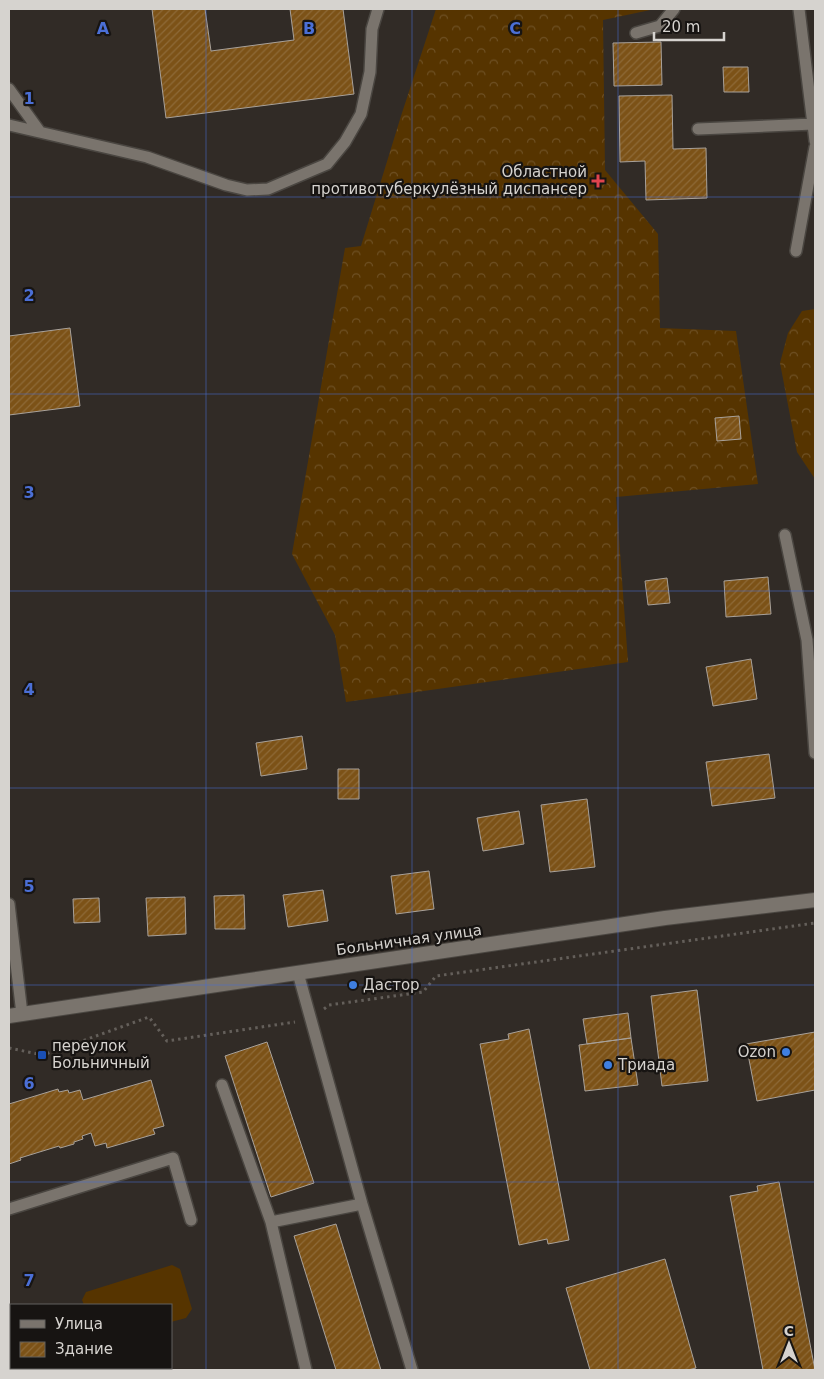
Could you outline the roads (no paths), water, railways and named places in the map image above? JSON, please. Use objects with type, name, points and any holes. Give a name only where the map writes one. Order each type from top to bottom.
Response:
[{"type":"street","name":"Больничная улица","points":[[16,1015],[665,918],[815,900]]},
{"type":"lane","points":[[9,125],[148,157],[226,185],[247,190],[268,189],[327,164],[345,142],[361,114],[370,72],[372,29],[378,9]]},
{"type":"lane","points":[[636,33],[660,26],[674,9]]},
{"type":"lane","points":[[799,9],[815,140]]},
{"type":"lane","points":[[9,90],[40,132]]},
{"type":"lane","points":[[698,129],[813,124]]},
{"type":"lane","points":[[796,251],[815,147]]},
{"type":"lane","points":[[785,535],[807,640],[815,753]]},
{"type":"lane","points":[[9,904],[16,1015]]},
{"type":"lane","points":[[298,973],[362,1204],[412,1370]]},
{"type":"lane","points":[[222,1085],[271,1222],[306,1370]]},
{"type":"lane","points":[[9,1209],[173,1158],[191,1220]]},
{"type":"lane","points":[[271,1222],[362,1204]]},
{"type":"place","name":"Областной противотуберкулёзный диспансер","points":[[598,181]]},
{"type":"place","name":"Дастор","points":[[353,985]]},
{"type":"place","name":"Ozon","points":[[786,1052]]},
{"type":"place","name":"переулок Больничный","points":[[42,1055]]},
{"type":"place","name":"Триада","points":[[608,1065]]}]
